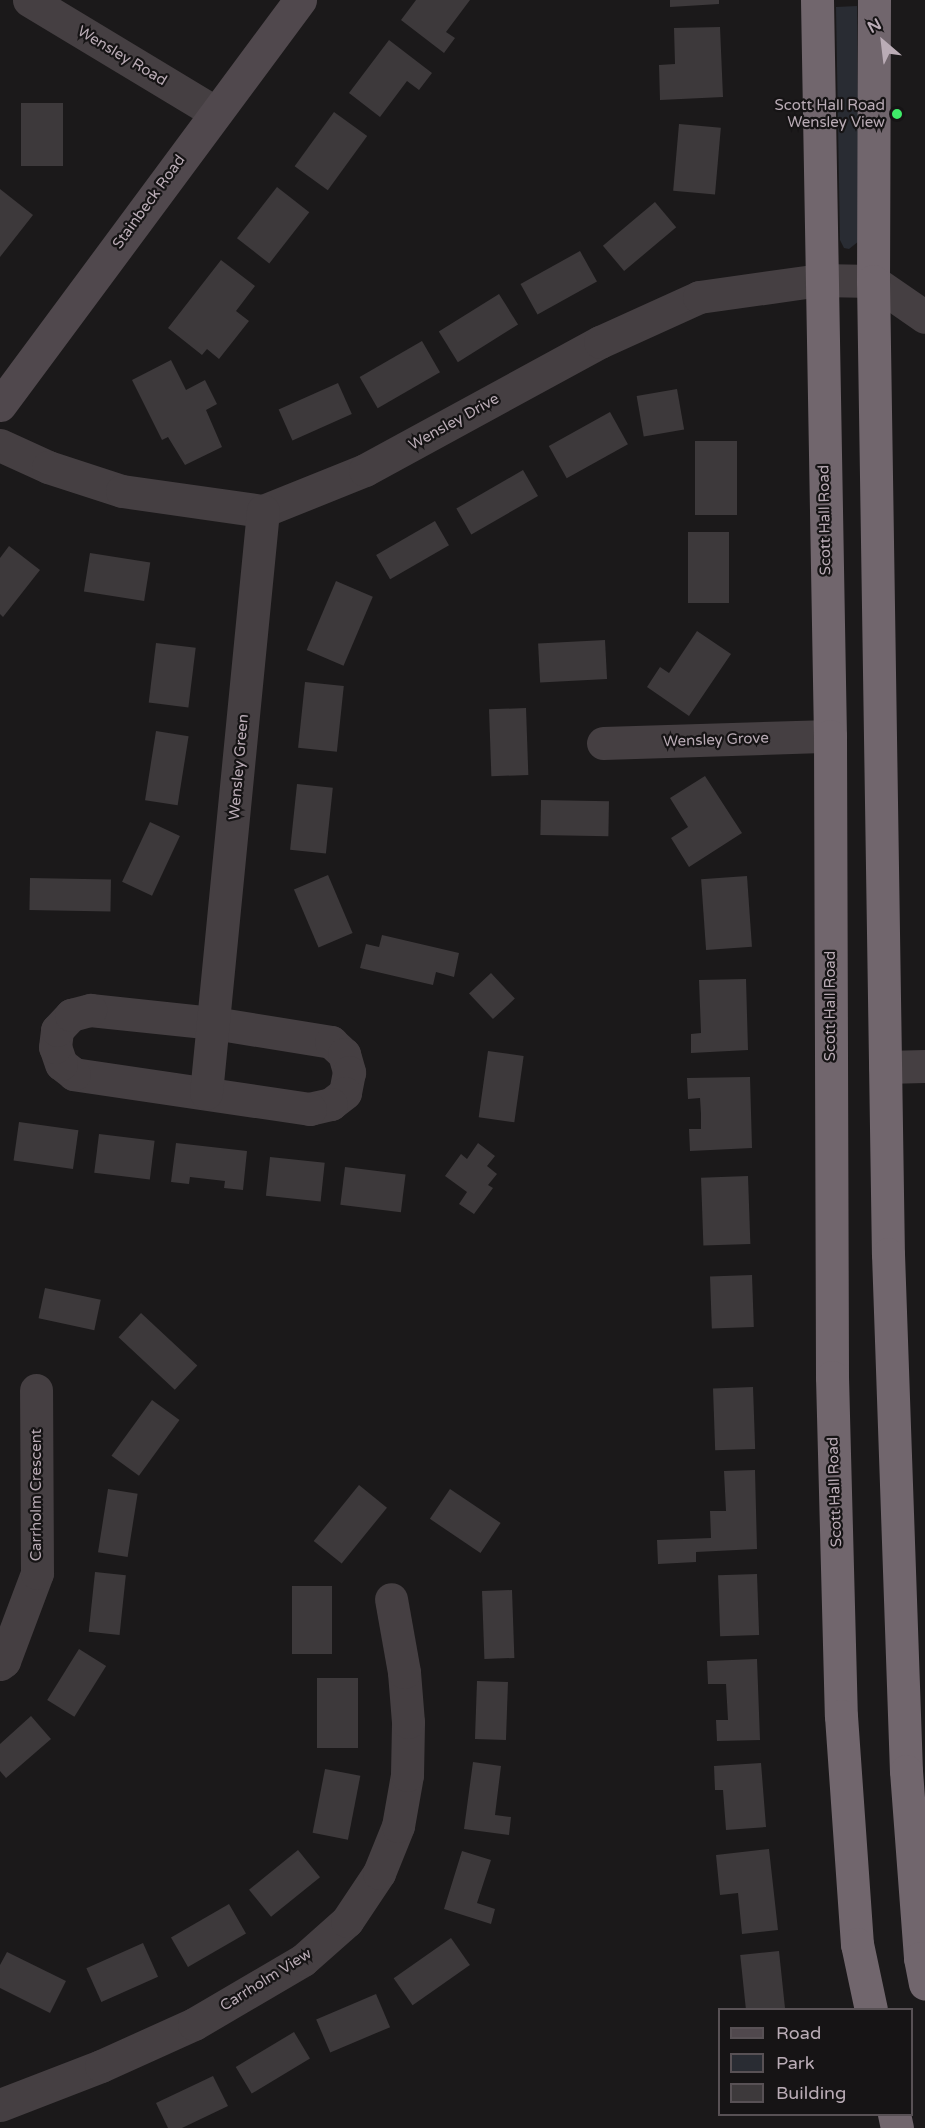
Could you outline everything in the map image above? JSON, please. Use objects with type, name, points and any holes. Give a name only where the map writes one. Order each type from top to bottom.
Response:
[{"type":"highway","name":"Scott Hall Road","points":[[817,0],[820,280],[830,736],[832,1377],[841,1716],[857,1944],[871,2008]]},
{"type":"highway","points":[[874,0],[873,280],[888,1254],[915,1769],[920,1958],[925,1984]]},
{"type":"street","name":"Wensley Road","points":[[29,0],[215,112]]},
{"type":"street","name":"Stainbeck Road","points":[[0,405],[300,0]]},
{"type":"street","name":"Wensley Drive","points":[[0,445],[48,467],[122,491],[263,511],[365,470],[600,342],[699,297],[820,280],[873,280]]},
{"type":"street","points":[[873,280],[913,308]]},
{"type":"street","points":[[874,323],[913,308]]},
{"type":"street","name":"Wensley Green","points":[[206,1093],[263,511]]},
{"type":"street","name":"Wensley Grove","points":[[603,743],[830,736]]},
{"type":"street","points":[[90,1010],[214,1023],[331,1042],[344,1054],[349,1072],[345,1094],[331,1104],[310,1109],[74,1074],[62,1064],[55,1047],[57,1030],[71,1015],[90,1010]]},
{"type":"street","points":[[885,1067],[925,1066]]},
{"type":"street","name":"Carrholm Crescent","points":[[0,1664],[4,1661],[37,1573],[36,1390]]},
{"type":"street","name":"Carrholm View","points":[[0,2105],[101,2066],[194,2024],[303,1960],[347,1921],[379,1873],[398,1826],[407,1775],[408,1722],[404,1672],[391,1599]]},
{"type":"green space","points":[[857,6],[859,241],[849,249],[844,248],[840,240],[836,7]]},
{"type":"building","points":[[416,0],[470,0],[446,32],[455,38],[444,53],[401,20]]},
{"type":"building","points":[[670,0],[719,0],[719,4],[670,7]]},
{"type":"building","points":[[720,27],[723,97],[660,100],[659,65],[675,64],[674,28]]},
{"type":"building","points":[[389,40],[432,73],[419,90],[407,81],[380,117],[349,93]]},
{"type":"building","points":[[21,103],[63,103],[63,166],[21,166]]},
{"type":"building","points":[[334,112],[367,136],[328,190],[295,166]]},
{"type":"building","points":[[679,124],[721,128],[715,194],[673,191]]},
{"type":"building","points":[[277,187],[309,212],[269,263],[237,238]]},
{"type":"building","points":[[0,189],[33,215],[0,257]]},
{"type":"building","points":[[655,202],[676,227],[624,271],[603,246]]},
{"type":"building","points":[[580,251],[597,282],[537,315],[521,284]]},
{"type":"building","points":[[221,260],[255,286],[236,311],[249,321],[219,359],[207,349],[202,355],[168,328]]},
{"type":"building","points":[[499,294],[518,325],[458,362],[439,332]]},
{"type":"building","points":[[422,341],[440,372],[378,408],[360,377]]},
{"type":"building","points":[[171,360],[186,390],[205,380],[217,404],[206,410],[222,447],[185,465],[168,437],[162,440],[132,380]]},
{"type":"building","points":[[338,383],[352,414],[292,440],[279,409]]},
{"type":"building","points":[[677,389],[684,429],[644,436],[637,396]]},
{"type":"building","points":[[610,412],[628,444],[567,478],[549,446]]},
{"type":"building","points":[[695,441],[737,441],[737,515],[695,515]]},
{"type":"building","points":[[523,470],[538,496],[471,534],[456,508]]},
{"type":"building","points":[[435,521],[449,545],[390,579],[376,555]]},
{"type":"building","points":[[688,532],[729,532],[729,603],[688,603]]},
{"type":"building","points":[[9,546],[40,570],[3,617],[0,614],[0,558]]},
{"type":"building","points":[[90,553],[150,563],[144,601],[84,592]]},
{"type":"building","points":[[336,581],[373,597],[344,666],[307,650]]},
{"type":"building","points":[[697,631],[731,654],[689,716],[647,687],[660,667],[669,673]]},
{"type":"building","points":[[605,640],[607,679],[540,682],[538,644]]},
{"type":"building","points":[[156,643],[196,648],[188,707],[149,703]]},
{"type":"building","points":[[305,682],[344,686],[337,752],[298,748]]},
{"type":"building","points":[[526,708],[528,775],[491,776],[489,709]]},
{"type":"building","points":[[156,731],[189,736],[178,805],[145,800]]},
{"type":"building","points":[[705,776],[742,833],[689,867],[671,838],[688,827],[670,798]]},
{"type":"building","points":[[297,784],[333,788],[326,853],[290,850]]},
{"type":"building","points":[[541,800],[609,801],[608,836],[540,835]]},
{"type":"building","points":[[150,822],[180,836],[152,896],[122,882]]},
{"type":"building","points":[[328,875],[353,933],[319,947],[294,889]]},
{"type":"building","points":[[747,876],[752,947],[706,950],[701,879]]},
{"type":"building","points":[[30,878],[111,879],[110,911],[29,910]]},
{"type":"building","points":[[382,935],[459,953],[454,977],[436,972],[433,985],[360,968],[366,944],[379,947]]},
{"type":"building","points":[[491,973],[515,999],[493,1019],[469,993]]},
{"type":"building","points":[[746,979],[748,1050],[691,1053],[691,1034],[701,1033],[699,980]]},
{"type":"building","points":[[488,1051],[524,1056],[514,1122],[479,1117]]},
{"type":"building","points":[[750,1077],[752,1148],[690,1151],[689,1129],[701,1129],[701,1114],[700,1098],[688,1099],[687,1078]]},
{"type":"building","points":[[19,1122],[78,1130],[73,1169],[14,1161]]},
{"type":"building","points":[[99,1134],[155,1141],[150,1180],[94,1173]]},
{"type":"building","points":[[176,1143],[247,1151],[243,1190],[224,1188],[225,1181],[190,1177],[189,1184],[171,1182]]},
{"type":"building","points":[[478,1143],[495,1156],[487,1166],[497,1174],[488,1185],[493,1188],[474,1214],[459,1204],[467,1192],[445,1176],[461,1154],[467,1159]]},
{"type":"building","points":[[270,1157],[325,1163],[321,1202],[266,1196]]},
{"type":"building","points":[[345,1167],[406,1174],[401,1212],[340,1205]]},
{"type":"building","points":[[748,1176],[750,1244],[703,1246],[701,1178]]},
{"type":"building","points":[[752,1275],[754,1327],[712,1328],[710,1276]]},
{"type":"building","points":[[45,1288],[101,1300],[94,1330],[39,1318]]},
{"type":"building","points":[[141,1313],[197,1366],[175,1390],[118,1337]]},
{"type":"building","points":[[753,1387],[755,1449],[715,1450],[713,1388]]},
{"type":"building","points":[[152,1400],[180,1420],[139,1476],[111,1456]]},
{"type":"building","points":[[755,1470],[757,1549],[696,1552],[696,1562],[658,1564],[657,1540],[711,1538],[710,1511],[726,1511],[724,1471]]},
{"type":"building","points":[[359,1485],[387,1508],[342,1564],[314,1541]]},
{"type":"building","points":[[108,1489],[138,1494],[128,1557],[98,1552]]},
{"type":"building","points":[[450,1489],[501,1523],[480,1553],[430,1519]]},
{"type":"building","points":[[95,1572],[126,1575],[120,1635],[89,1632]]},
{"type":"building","points":[[757,1574],[759,1635],[720,1636],[718,1575]]},
{"type":"building","points":[[292,1586],[332,1586],[332,1654],[292,1654]]},
{"type":"building","points":[[512,1590],[514,1658],[484,1659],[482,1591]]},
{"type":"building","points":[[79,1649],[106,1666],[74,1717],[47,1700]]},
{"type":"building","points":[[757,1659],[760,1740],[717,1741],[716,1720],[728,1720],[726,1684],[708,1684],[707,1661]]},
{"type":"building","points":[[317,1678],[358,1678],[358,1748],[317,1748]]},
{"type":"building","points":[[477,1681],[508,1682],[506,1740],[475,1739]]},
{"type":"building","points":[[31,1716],[51,1739],[6,1778],[0,1771],[0,1744]]},
{"type":"building","points":[[473,1762],[501,1766],[495,1815],[511,1817],[509,1835],[464,1829]]},
{"type":"building","points":[[761,1763],[766,1827],[726,1830],[723,1790],[715,1790],[714,1766]]},
{"type":"building","points":[[325,1769],[360,1776],[348,1840],[313,1833]]},
{"type":"building","points":[[769,1849],[778,1930],[742,1934],[738,1893],[720,1895],[716,1855]]},
{"type":"building","points":[[298,1850],[320,1877],[271,1917],[249,1890]]},
{"type":"building","points":[[462,1851],[491,1860],[477,1903],[495,1909],[491,1924],[444,1909]]},
{"type":"building","points":[[229,1904],[246,1933],[188,1967],[171,1938]]},
{"type":"building","points":[[451,1938],[470,1965],[413,2005],[394,1978]]},
{"type":"building","points":[[143,1943],[158,1977],[101,2002],[86,1968]]},
{"type":"building","points":[[779,1951],[785,2008],[746,2008],[740,1955]]},
{"type":"building","points":[[7,1952],[66,1981],[50,2013],[0,1988],[0,1965]]},
{"type":"building","points":[[376,1994],[390,2027],[330,2053],[316,2019]]},
{"type":"building","points":[[294,2032],[310,2059],[252,2094],[236,2067]]},
{"type":"building","points":[[213,2076],[228,2106],[182,2128],[168,2128],[156,2103]]},
{"type":"place","name":"Scott Hall Road Wensley View","points":[[897,114]]}]
